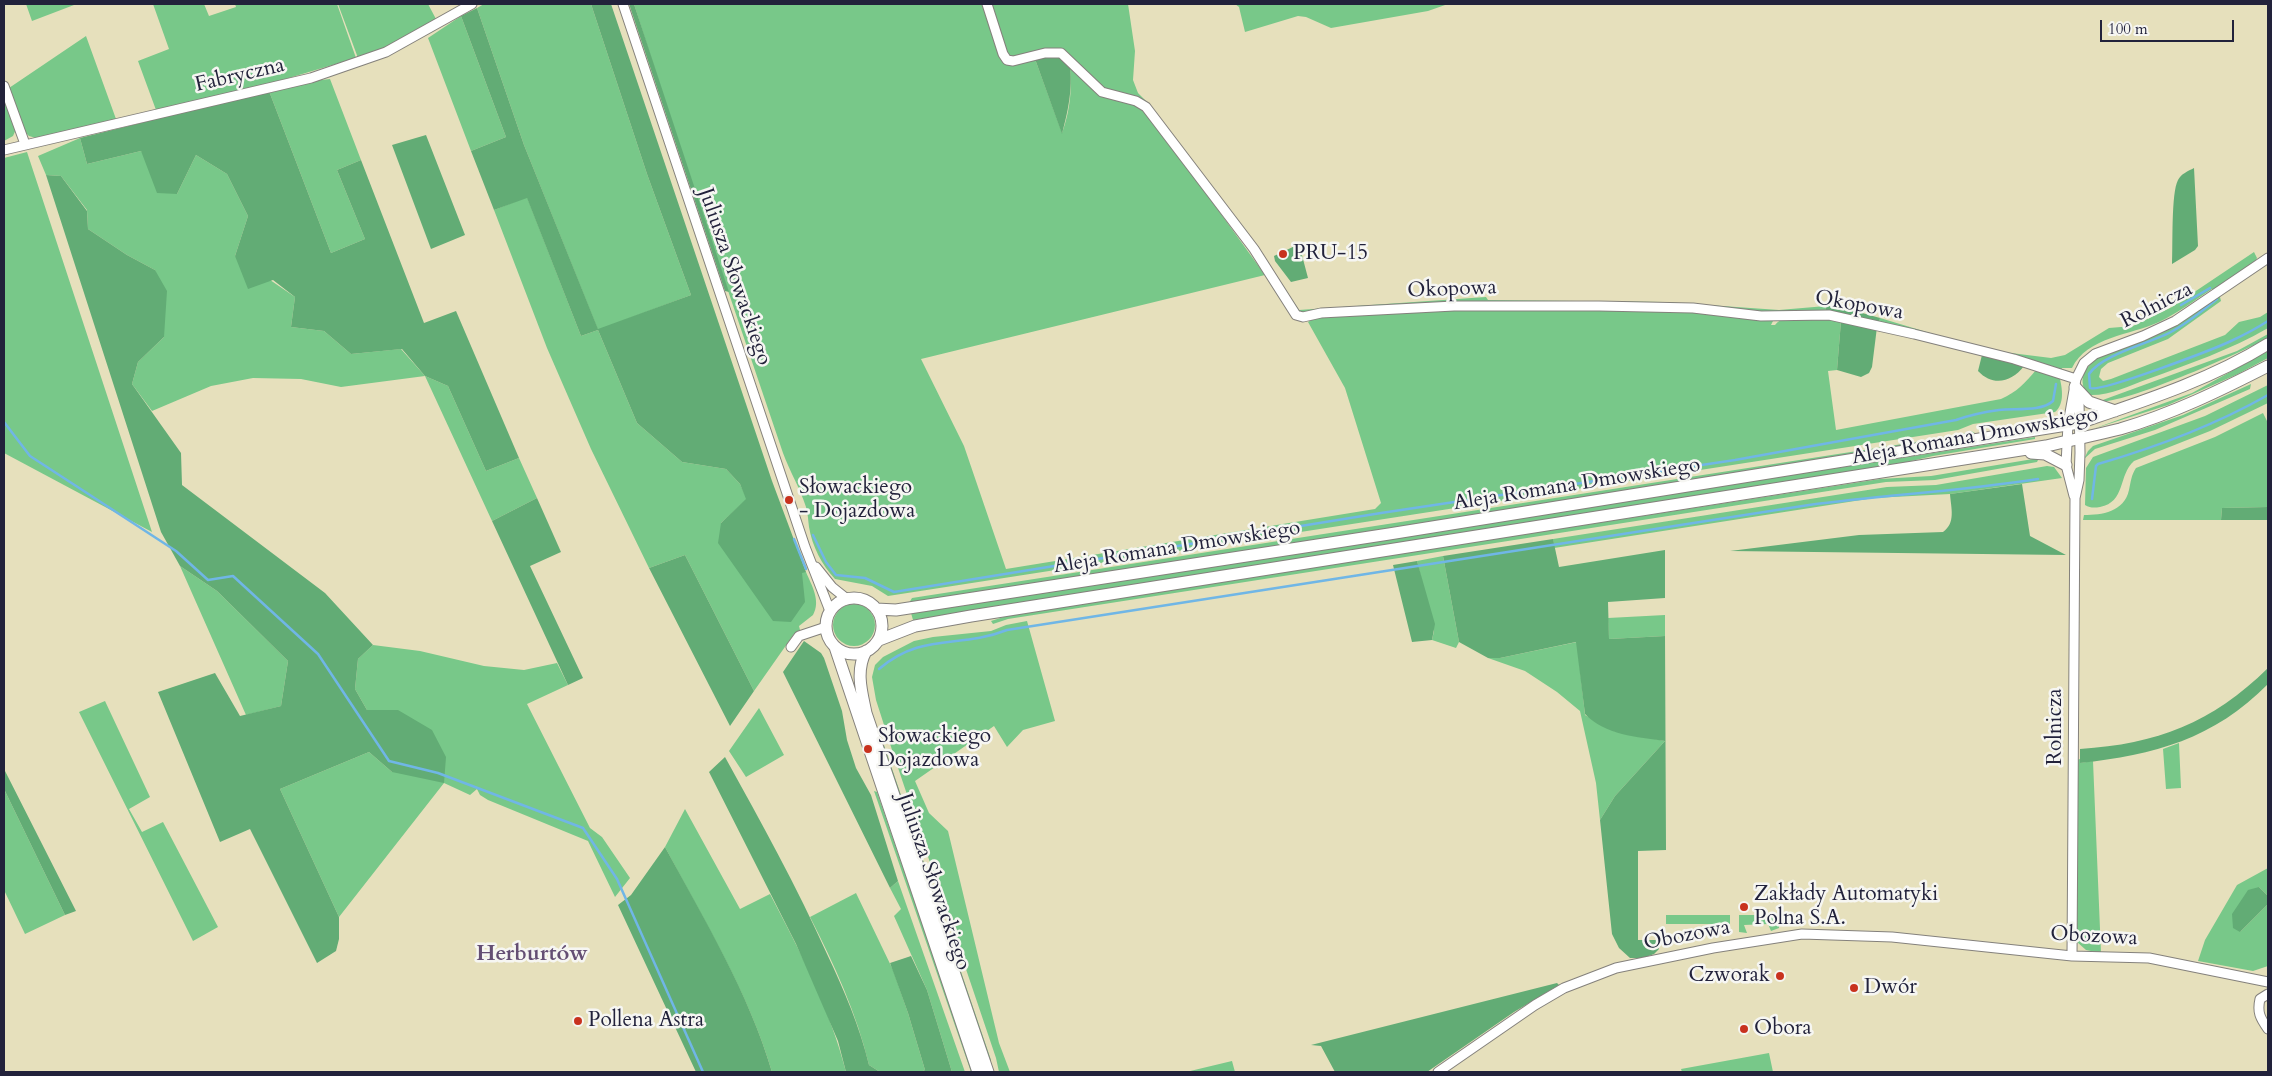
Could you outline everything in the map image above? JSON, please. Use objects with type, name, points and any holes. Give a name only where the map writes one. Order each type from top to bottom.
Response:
[{"type":"main road","name":"Aleja Romana Dmowskiego","points":[[876,609],[896,610],[1389,534],[1994,439],[2074,424],[2179,388],[2241,360],[2268,344]]},
{"type":"main road","name":"Aleja Romana Dmowskiego","points":[[879,640],[915,626],[963,617],[2015,452],[2121,428],[2160,415],[2221,389],[2268,366]]},
{"type":"main road","points":[[2075,386],[2089,402],[2115,411]]},
{"type":"main road","points":[[2015,452],[2045,454],[2066,465]]},
{"type":"main road","points":[[847,599],[864,600],[876,609],[882,624],[879,640],[866,651],[850,654],[835,647],[827,635],[826,627],[830,611],[835,605],[847,599]]},
{"type":"main road","name":"Juliusza Słowackiego","points":[[835,647],[978,1072]]},
{"type":"main road","name":"Juliusza Słowackiego","points":[[866,651],[860,668],[861,691],[866,713],[988,1072]]},
{"type":"street","name":"Fabryczna","points":[[4,150],[311,78],[386,52],[472,4]]},
{"type":"street","name":"Juliusza Słowackiego","points":[[623,4],[769,442],[830,611]]},
{"type":"street","name":"Okopowa","points":[[987,4],[1003,54],[1007,60],[1013,61],[1045,53],[1061,53],[1102,92],[1136,101],[1146,107],[1254,249],[1296,315],[1303,317],[1321,314],[1454,306],[1652,306],[1693,308],[1761,316],[1829,315],[2014,359],[2075,386]]},
{"type":"street","points":[[4,86],[25,144]]},
{"type":"street","name":"Rolnicza","points":[[2075,498],[2066,465],[2073,439],[2079,401],[2075,386],[2080,369],[2095,354],[2143,336],[2175,321],[2268,258]]},
{"type":"street","name":"Rolnicza","points":[[2072,956],[2075,498],[2080,465],[2073,439]]},
{"type":"street","name":"Juliusza Słowackiego","points":[[812,562],[832,587],[847,599]]},
{"type":"street","points":[[791,647],[799,636],[826,627]]},
{"type":"street","name":"Obozowa","points":[[1438,1072],[1535,1005],[1564,988],[1616,968],[1713,948],[1802,934],[1892,937],[2072,956],[2149,958],[2268,982]]},
{"type":"street","points":[[2268,994],[2260,999],[2258,1008],[2260,1018],[2268,1029]]},
{"type":"green space","points":[[26,4],[74,4],[74,5],[32,21]]},
{"type":"green space","points":[[153,4],[204,4],[209,16],[236,7],[235,4],[337,4],[356,58],[282,80],[156,110],[138,61],[169,49]]},
{"type":"green space","points":[[338,4],[428,4],[436,19],[435,23],[392,46],[358,58]]},
{"type":"green space","points":[[484,4],[591,4],[647,174],[691,295],[598,330],[524,145],[477,8]]},
{"type":"green space","points":[[591,4],[611,4],[772,481],[806,572],[802,573],[805,602],[791,622],[773,621],[718,543],[721,523],[746,499],[740,484],[726,469],[682,462],[637,423],[598,330],[581,336],[527,198],[494,210],[471,151],[506,137],[461,16],[477,8],[524,145],[598,329],[691,295],[647,174]]},
{"type":"green space","points":[[629,4],[634,4],[729,292],[725,291]]},
{"type":"green space","points":[[634,4],[982,4],[1001,59],[1005,62],[1013,63],[1035,59],[1062,133],[1068,114],[1071,83],[1067,53],[1047,50],[1012,59],[1008,56],[1001,43],[989,4],[1128,4],[1135,51],[1133,80],[1138,93],[1150,105],[1168,130],[1164,135],[1265,275],[921,359],[964,446],[1006,569],[1375,509],[1381,503],[1345,388],[1308,322],[1314,318],[1470,309],[1656,309],[1702,311],[1774,319],[1771,325],[1775,325],[1788,317],[1816,317],[1841,321],[1837,370],[1828,371],[1836,430],[2001,399],[2020,387],[2036,370],[2060,379],[2062,400],[2055,412],[1973,424],[1958,430],[888,596],[872,586],[835,579],[826,568],[815,548],[810,534],[806,507],[783,453],[683,158]]},
{"type":"green space","points":[[1235,4],[1448,4],[1428,11],[1331,28],[1306,17],[1298,16],[1245,32],[1239,7]]},
{"type":"green space","points":[[461,16],[506,137],[471,151],[428,38]]},
{"type":"green space","points":[[86,36],[116,119],[36,138],[29,136],[24,131],[9,88]]},
{"type":"green space","points":[[1047,50],[1067,53],[1071,73],[1070,94],[1062,134],[1035,59]]},
{"type":"green space","points":[[330,79],[361,160],[337,170],[365,239],[331,253],[269,91],[303,82]]},
{"type":"green space","points":[[269,91],[331,253],[365,239],[337,170],[361,160],[424,323],[456,311],[519,458],[486,471],[448,386],[425,376],[402,349],[351,354],[324,331],[291,327],[295,297],[273,280],[248,289],[235,256],[248,216],[227,174],[196,155],[177,194],[157,193],[141,151],[87,164],[80,138]]},
{"type":"green space","points":[[4,94],[17,127],[13,136],[4,141]]},
{"type":"green space","points":[[426,135],[465,235],[431,249],[392,145]]},
{"type":"green space","points":[[80,138],[87,164],[141,151],[177,194],[196,155],[227,174],[248,216],[235,256],[295,297],[291,327],[324,331],[351,354],[401,349],[425,376],[341,387],[301,379],[253,378],[211,386],[152,411],[132,384],[138,362],[164,337],[155,270],[127,255],[88,229],[87,210],[61,176],[46,175],[38,156]]},
{"type":"green space","points":[[27,152],[152,532],[4,453],[4,158]]},
{"type":"green space","points":[[2194,168],[2198,246],[2195,250],[2172,264],[2173,208],[2176,187],[2181,176]]},
{"type":"green space","points":[[46,175],[61,176],[87,211],[88,229],[127,255],[155,270],[167,291],[164,337],[138,362],[132,384],[181,453],[182,485],[325,593],[373,645],[358,659],[355,689],[367,710],[398,710],[432,730],[446,757],[444,783],[392,772],[369,752],[280,789],[339,917],[339,939],[336,951],[317,963],[250,829],[220,842],[158,692],[215,673],[240,716],[281,706],[288,661],[217,591],[180,566],[161,532]]},
{"type":"green space","points":[[527,197],[581,336],[598,330],[637,423],[682,462],[726,469],[740,484],[747,499],[721,523],[802,572],[806,572],[811,583],[816,599],[813,615],[799,626],[800,630],[794,634],[754,691],[685,555],[649,568],[591,449],[547,348],[494,210]]},
{"type":"green space","points":[[1299,244],[1308,278],[1291,282],[1275,261],[1274,256]]},
{"type":"green space","points":[[2254,252],[2257,258],[2255,262],[2180,311],[2159,322],[2099,343],[2079,358],[2072,368],[2062,368],[2061,371],[1879,323],[1880,318],[1963,343],[2003,352],[2051,358],[2065,355],[2109,328],[2133,326],[2172,307]]},
{"type":"green space","points":[[1274,272],[1299,310],[1486,297],[1488,300],[1665,302],[1779,310],[1826,306],[1825,312],[1771,315],[1623,305],[1300,314]]},
{"type":"green space","points":[[2220,297],[2221,301],[2168,339],[2108,363],[2101,369],[2099,377],[2103,381],[2111,379],[2225,335],[2239,322],[2260,317],[2268,312],[2268,328],[2209,356],[2119,390],[2089,395],[2085,390],[2083,385],[2084,375],[2097,358]]},
{"type":"green space","points":[[1826,306],[1837,306],[1880,318],[1879,323],[1825,312]]},
{"type":"green space","points":[[1841,321],[1877,327],[1872,367],[1869,373],[1861,377],[1837,370]]},
{"type":"green space","points":[[2268,334],[2268,338],[2255,345],[2156,387],[2112,400],[2100,401],[2237,351]]},
{"type":"green space","points":[[2268,351],[2268,358],[2238,374],[2168,405],[2093,429],[2192,393]]},
{"type":"green space","points":[[1982,355],[2024,366],[2014,376],[2002,381],[1996,381],[1978,371]]},
{"type":"green space","points":[[425,376],[448,386],[486,471],[519,458],[537,498],[492,521]]},
{"type":"green space","points":[[2251,384],[2250,389],[2155,430],[2095,449],[2084,459],[2093,446],[2183,415]]},
{"type":"green space","points":[[2268,385],[2268,403],[2210,431],[2134,461],[2129,467],[2114,500],[2100,507],[2085,505],[2086,468],[2093,457],[2205,416]]},
{"type":"green space","points":[[2263,413],[2268,423],[2268,507],[2222,508],[2221,520],[2083,520],[2084,515],[2105,513],[2117,508],[2126,497],[2136,468],[2215,437]]},
{"type":"green space","points":[[1971,431],[1975,433],[1952,440],[909,603],[912,598],[1960,435]]},
{"type":"green space","points":[[2035,437],[2035,439],[1933,456],[1872,470],[913,620],[911,613]]},
{"type":"green space","points":[[2039,458],[2037,462],[1935,480],[1886,482],[1008,619],[993,624],[991,621],[1013,614],[1880,479],[1931,476]]},
{"type":"green space","points":[[2047,466],[2054,467],[2062,478],[1950,494],[1874,498],[1554,548],[1553,539],[1887,487],[1936,485]]},
{"type":"green space","points":[[2022,484],[2030,536],[2066,555],[1730,551],[1859,535],[1943,532],[1951,520],[1950,494]]},
{"type":"green space","points":[[537,498],[561,552],[530,566],[583,678],[568,685],[492,521]]},
{"type":"green space","points":[[2268,507],[2268,520],[2221,520],[2222,508]]},
{"type":"green space","points":[[1553,539],[1559,567],[1665,550],[1665,598],[1608,602],[1609,639],[1665,636],[1666,850],[1638,851],[1638,940],[1656,940],[1659,949],[1654,954],[1643,958],[1630,958],[1619,948],[1612,934],[1600,820],[1615,796],[1665,741],[1612,731],[1602,727],[1585,714],[1576,642],[1500,658],[1488,658],[1459,642],[1443,556]]},
{"type":"green space","points":[[685,555],[754,691],[730,726],[649,568]]},
{"type":"green space","points":[[1443,556],[1459,642],[1456,648],[1432,640],[1434,631],[1417,561]]},
{"type":"green space","points":[[1417,561],[1435,624],[1432,640],[1412,642],[1393,565]]},
{"type":"green space","points":[[180,566],[217,591],[288,661],[281,706],[246,715]]},
{"type":"green space","points":[[854,604],[869,610],[875,625],[869,640],[854,646],[839,640],[833,625],[839,610]]},
{"type":"green space","points":[[1665,615],[1665,636],[1609,639],[1608,618]]},
{"type":"green space","points":[[1027,621],[1055,721],[1023,730],[1007,747],[994,726],[915,781],[929,813],[948,831],[999,1043],[1010,1072],[999,1072],[996,1058],[893,753],[876,700],[872,677],[875,665],[883,657],[914,641],[933,637],[991,631],[1006,625]]},
{"type":"green space","points":[[804,641],[821,653],[824,658],[842,711],[847,740],[856,768],[871,795],[898,881],[890,888],[783,672]]},
{"type":"green space","points":[[1577,642],[1585,715],[1614,731],[1665,741],[1615,796],[1600,820],[1596,783],[1580,711],[1557,692],[1525,671],[1488,658],[1500,658]]},
{"type":"green space","points":[[373,645],[420,651],[484,666],[524,670],[557,663],[568,685],[527,704],[590,828],[602,837],[630,878],[615,897],[588,841],[488,800],[480,795],[477,789],[470,795],[444,783],[339,917],[280,789],[369,752],[392,772],[398,710],[367,710],[355,689],[358,659]]},
{"type":"green space","points":[[2268,668],[2268,684],[2247,703],[2204,731],[2158,749],[2107,760],[2080,763],[2080,749],[2134,742],[2159,736],[2204,716],[2226,703]]},
{"type":"green space","points":[[105,701],[150,797],[129,809],[142,832],[163,822],[218,927],[193,941],[79,712]]},
{"type":"green space","points":[[759,708],[784,755],[746,777],[729,751]]},
{"type":"green space","points":[[2179,743],[2181,788],[2166,789],[2163,749]]},
{"type":"green space","points":[[884,745],[991,1060],[990,1063],[883,747]]},
{"type":"green space","points":[[725,757],[778,855],[815,929],[851,1009],[869,1065],[880,1072],[846,1072],[838,1041],[796,944],[709,772]]},
{"type":"green space","points":[[2080,759],[2080,763],[2093,761],[2101,953],[2086,950],[2077,942],[2077,760]]},
{"type":"green space","points":[[4,769],[76,911],[65,915],[4,789]]},
{"type":"green space","points":[[4,789],[65,915],[25,934],[4,890]]},
{"type":"green space","points":[[874,791],[877,792],[973,1072],[971,1072]]},
{"type":"green space","points":[[685,809],[740,909],[770,894],[823,1003],[846,1072],[772,1072],[751,1014],[738,985],[665,847]]},
{"type":"green space","points":[[665,847],[725,957],[751,1014],[772,1072],[696,1072],[618,905],[631,895]]},
{"type":"green space","points":[[2268,868],[2268,896],[2259,887],[2240,932],[2268,904],[2268,966],[2253,971],[2198,961],[2205,940],[2237,885]]},
{"type":"green space","points":[[898,881],[965,1072],[952,1072],[927,990],[894,916],[901,909],[890,888]]},
{"type":"green space","points":[[2259,887],[2268,896],[2268,904],[2240,932],[2233,928],[2232,914],[2248,890]]},
{"type":"green space","points":[[856,893],[893,970],[925,1070],[921,1072],[880,1072],[869,1065],[858,1027],[844,990],[810,917]]},
{"type":"green space","points":[[1666,915],[1730,915],[1730,924],[1666,924]]},
{"type":"green space","points":[[1739,915],[1780,915],[1779,928],[1771,931],[1768,924],[1744,925],[1747,933],[1739,932]]},
{"type":"green space","points":[[911,956],[927,990],[952,1072],[921,1072],[925,1070],[908,1013],[890,963]]},
{"type":"green space","points":[[1557,983],[1559,985],[1514,1012],[1427,1072],[1335,1072],[1321,1046],[1311,1045]]},
{"type":"green space","points":[[1769,1053],[1773,1072],[1682,1072],[1681,1069]]},
{"type":"green space","points":[[1232,1061],[1235,1072],[1186,1072]]},
{"type":"waterway","points":[[2181,305],[2210,288]]},
{"type":"waterway","points":[[2217,299],[2176,329],[2126,350],[2095,367],[2089,374],[2090,388],[2114,384],[2182,361],[2231,341],[2268,321]]},
{"type":"waterway","points":[[813,535],[826,562],[836,575],[865,578],[894,592],[1381,513],[1735,460],[1956,420],[2005,409],[2042,407],[2053,401],[2056,384]]},
{"type":"waterway","points":[[2092,499],[2096,466],[2098,464],[2185,434],[2227,416],[2268,395]]},
{"type":"waterway","points":[[4,422],[30,456],[176,551],[208,580],[233,576],[318,654],[389,761],[438,773],[583,828],[617,879],[703,1072]]},
{"type":"waterway","points":[[879,669],[895,657],[926,645],[973,639],[1007,630],[1809,505],[1981,487],[2038,479]]},
{"type":"waterway","points":[[794,539],[806,569]]},
{"type":"place","name":"PRU-15","points":[[1283,254]]},
{"type":"place","name":"Słowackiego - Dojazdowa","points":[[789,500]]},
{"type":"place","name":"Słowackiego Dojazdowa","points":[[868,749]]},
{"type":"place","name":"Zakłady Automatyki Polna S.A.","points":[[1744,907]]},
{"type":"place","name":"Czworak","points":[[1780,976]]},
{"type":"place","name":"Dwór","points":[[1854,988]]},
{"type":"place","name":"Pollena Astra","points":[[578,1021]]},
{"type":"place","name":"Obora","points":[[1744,1029]]},
{"type":"district","name":"Herburtów","points":[[532,955]]}]
